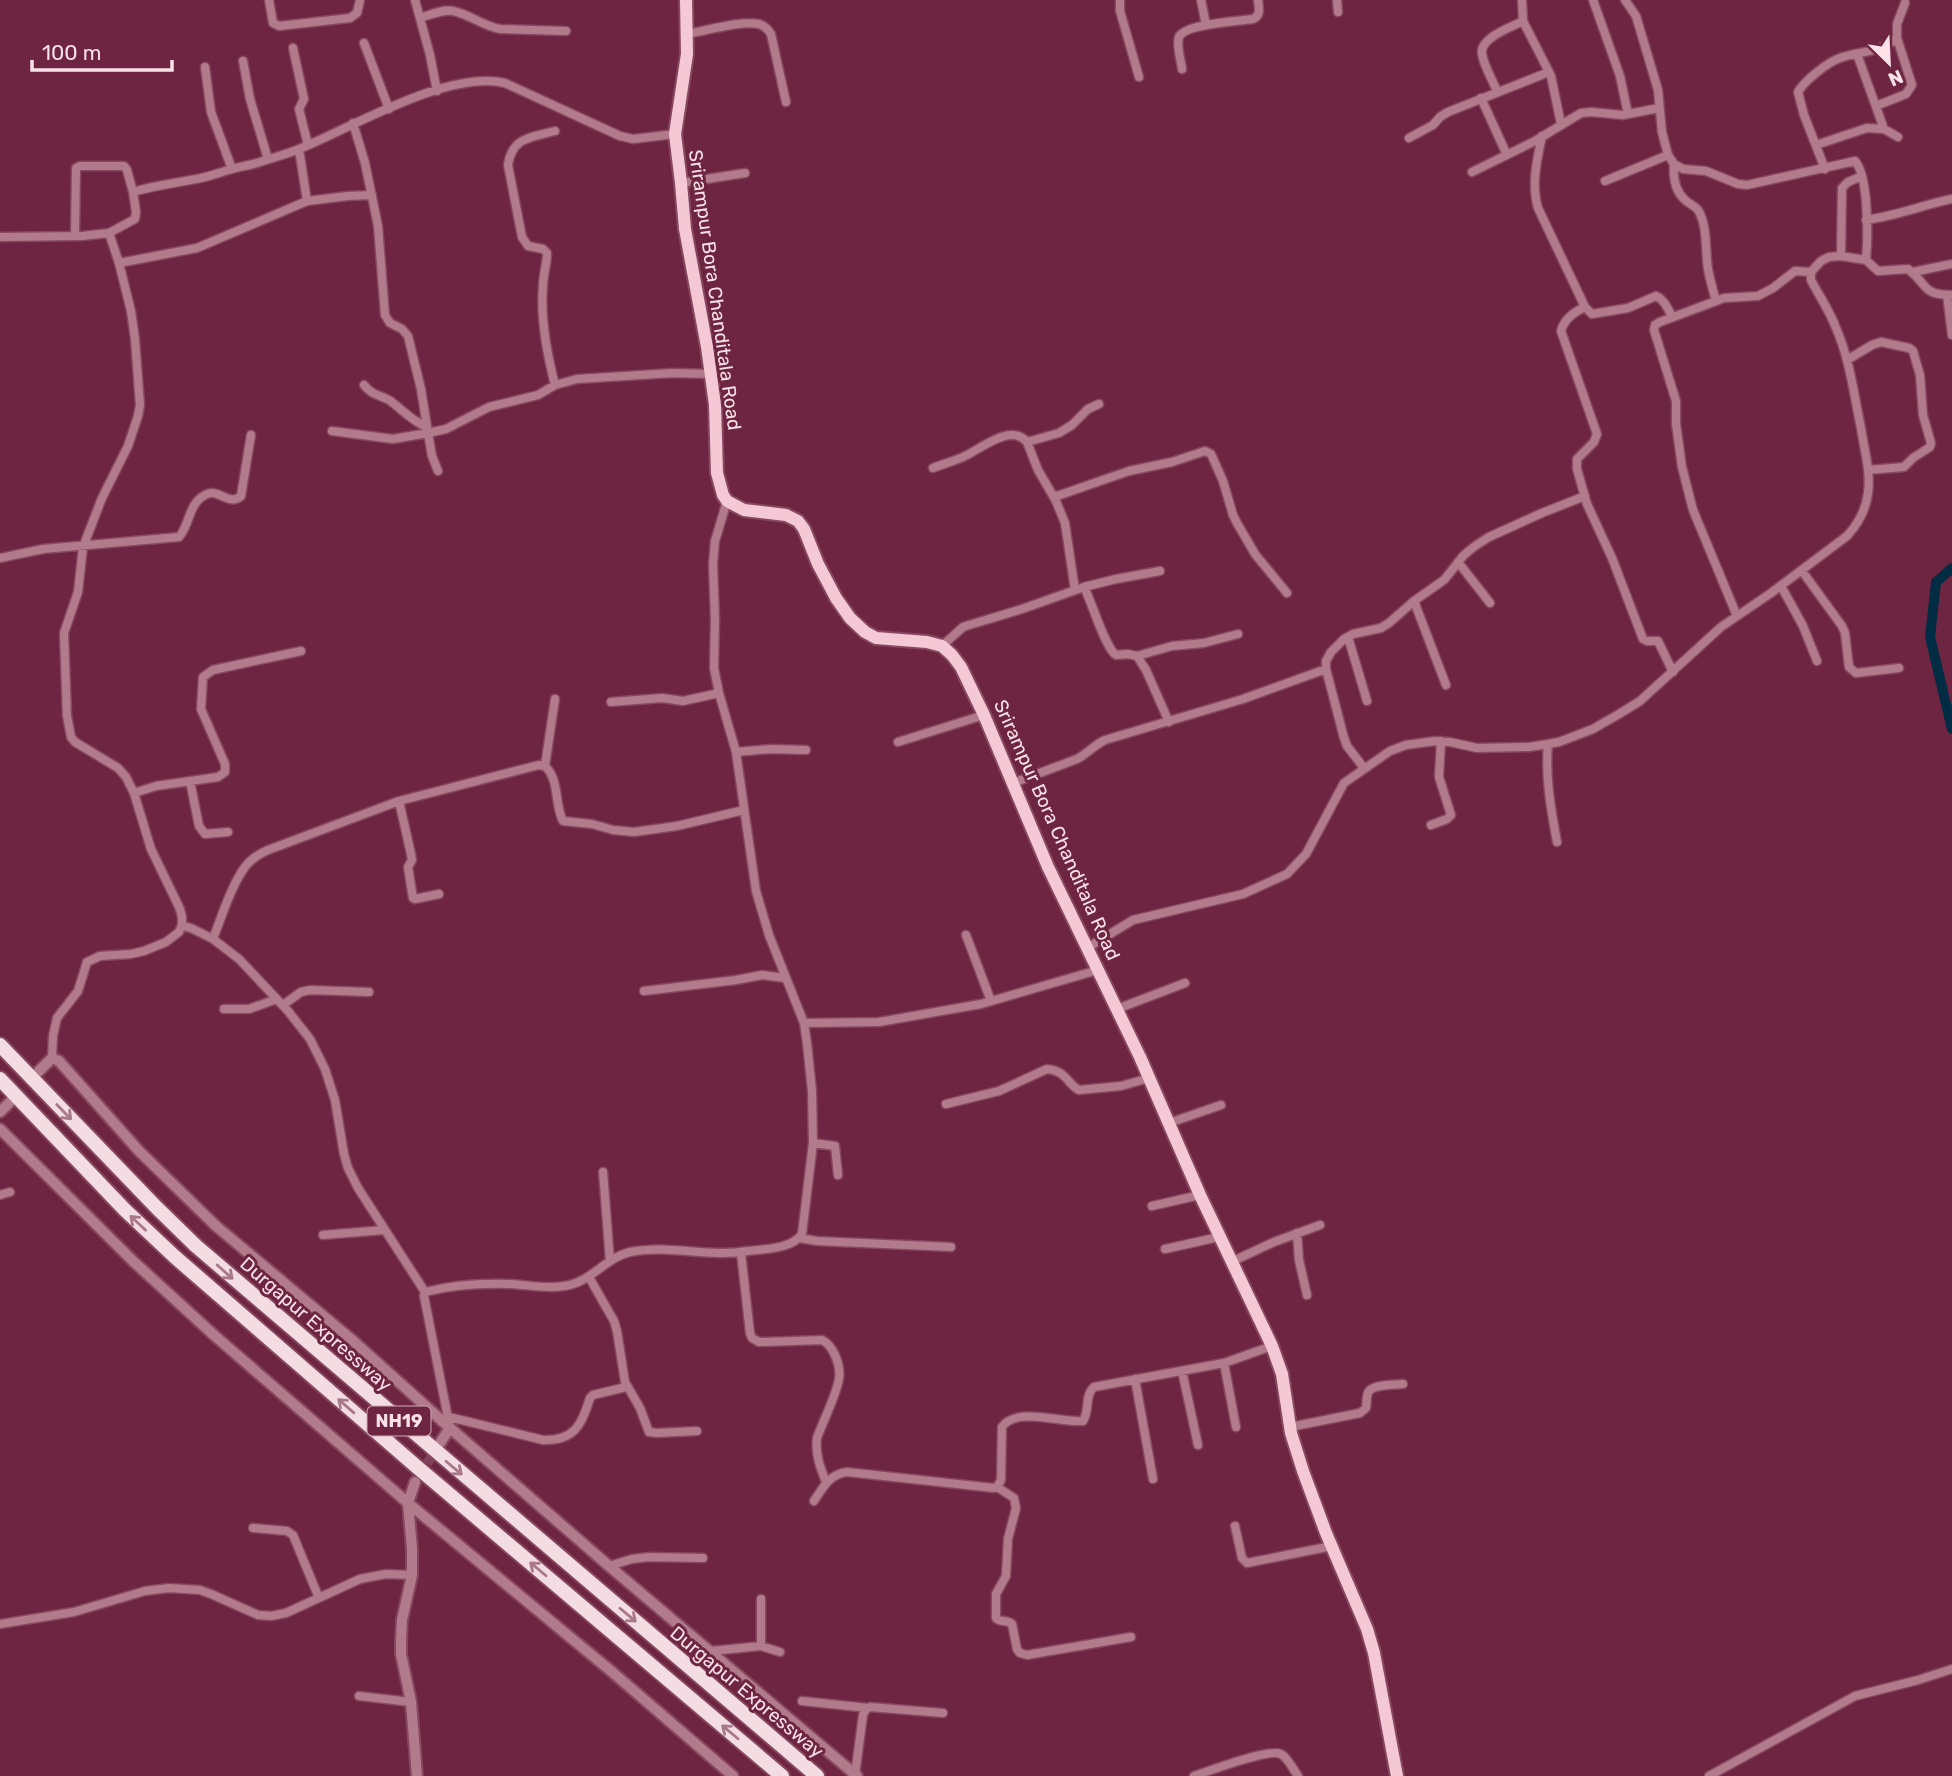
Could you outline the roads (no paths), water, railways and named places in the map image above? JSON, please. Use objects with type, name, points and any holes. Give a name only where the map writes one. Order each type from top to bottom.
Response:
[{"type":"highway","name":"Durgapur Expressway","points":[[0,1045],[157,1208],[229,1276],[817,1776]]},
{"type":"highway","name":"NH19","points":[[0,1079],[125,1210],[221,1299],[782,1776]]},
{"type":"main road","name":"Srirampur Bora Chanditala Road","points":[[686,0],[687,54],[675,134],[685,229],[711,374],[717,425],[717,473],[727,501]]},
{"type":"main road","points":[[727,501],[744,510],[786,515],[798,520],[836,598],[850,618],[865,632],[876,638],[927,642],[942,646]]},
{"type":"main road","name":"Srirampur Bora Chanditala Road","points":[[942,646],[961,667],[984,715],[1048,867],[1117,1009],[1219,1237],[1272,1346],[1282,1374],[1290,1427],[1303,1471],[1363,1617],[1374,1653],[1397,1776]]},
{"type":"street","points":[[269,0],[272,23],[279,26],[350,18],[357,13],[360,0]]},
{"type":"street","points":[[415,0],[437,91]]},
{"type":"street","points":[[1120,0],[1120,11],[1139,77]]},
{"type":"street","points":[[1202,0],[1206,25]]},
{"type":"street","points":[[1182,69],[1179,37],[1187,29],[1258,17],[1258,0]]},
{"type":"street","points":[[1337,0],[1338,12]]},
{"type":"street","points":[[1522,0],[1523,21],[1549,72],[1561,124]]},
{"type":"street","points":[[1593,0],[1620,75],[1628,114]]},
{"type":"street","points":[[1625,0],[1636,16],[1658,90],[1662,132],[1668,155],[1674,164],[1683,169],[1706,171],[1747,185],[1856,162],[1861,168],[1862,176],[1868,242],[1866,260]]},
{"type":"street","points":[[1876,106],[1906,94],[1912,85],[1897,38],[1897,24],[1905,3]]},
{"type":"street","points":[[420,18],[453,11],[500,29],[566,31]]},
{"type":"street","points":[[1497,91],[1482,54],[1483,44],[1523,21]]},
{"type":"street","points":[[687,34],[755,23],[767,28],[774,43],[786,102]]},
{"type":"street","points":[[1825,169],[1798,92],[1830,63],[1843,57],[1878,49],[1897,38]]},
{"type":"street","points":[[364,43],[389,108]]},
{"type":"street","points":[[293,48],[304,99],[299,109],[308,145]]},
{"type":"street","points":[[1857,54],[1884,129]]},
{"type":"street","points":[[243,61],[250,100],[268,159]]},
{"type":"street","points":[[205,67],[208,101],[232,169]]},
{"type":"street","points":[[1409,138],[1433,125],[1448,112],[1549,72]]},
{"type":"street","points":[[133,192],[203,178],[299,149],[389,108],[480,79],[512,86],[620,136],[634,139],[675,134]]},
{"type":"street","points":[[1480,98],[1507,155]]},
{"type":"street","points":[[1472,172],[1581,113],[1628,114],[1659,108]]},
{"type":"street","points":[[353,123],[379,226],[385,315],[390,323],[402,329],[408,336],[421,389],[432,456],[438,471]]},
{"type":"street","points":[[1816,145],[1867,128],[1884,129],[1898,137]]},
{"type":"street","points":[[555,131],[521,141],[513,148],[508,165],[522,237],[528,246],[543,249],[547,253],[543,307],[555,385]]},
{"type":"street","points":[[1542,136],[1535,171],[1535,199],[1586,307],[1592,314],[1628,308],[1656,296],[1672,317]]},
{"type":"street","points":[[299,149],[307,201]]},
{"type":"street","points":[[1605,181],[1668,155]]},
{"type":"street","points":[[1674,164],[1673,175],[1680,194],[1695,206],[1704,230],[1708,267],[1716,301]]},
{"type":"street","points":[[0,237],[75,236],[109,233],[135,219],[133,192],[124,166],[76,168],[75,236]]},
{"type":"street","points":[[681,183],[745,173]]},
{"type":"street","points":[[1841,256],[1842,188],[1862,176]]},
{"type":"street","points":[[119,263],[197,248],[307,201],[372,195]]},
{"type":"street","points":[[1866,220],[1885,218],[1952,199]]},
{"type":"street","points":[[32,1078],[52,1058],[57,1018],[78,991],[87,961],[100,956],[144,951],[166,942],[179,932],[182,925],[180,909],[151,849],[134,793],[126,777],[118,768],[75,741],[68,725],[64,633],[78,592],[83,547],[102,498],[128,446],[140,405],[131,311],[109,233]]},
{"type":"street","points":[[1087,948],[1133,920],[1242,894],[1287,874],[1306,854],[1344,783],[1390,751],[1421,742],[1441,741],[1476,748],[1529,747],[1559,742],[1593,729],[1640,701],[1721,627],[1847,536],[1857,526],[1864,509],[1868,493],[1868,470],[1847,360],[1836,327],[1811,280],[1811,272],[1821,261],[1841,256],[1866,260],[1878,271],[1908,269],[1929,291],[1936,295],[1950,295],[1952,335]]},
{"type":"street","points":[[1913,272],[1952,264]]},
{"type":"street","points":[[1737,616],[1695,517],[1682,467],[1676,401],[1654,330],[1655,325],[1716,301],[1758,296],[1795,271],[1811,272]]},
{"type":"street","points":[[1586,307],[1570,316],[1561,331],[1597,434],[1594,442],[1577,459],[1576,464],[1585,496],[1643,639],[1658,641],[1673,672]]},
{"type":"street","points":[[1847,360],[1881,342],[1909,348],[1913,352],[1920,375],[1923,415],[1930,447],[1904,467],[1868,470]]},
{"type":"street","points":[[332,431],[393,439],[428,430],[446,429],[489,407],[538,395],[555,385],[577,379],[649,374],[711,374]]},
{"type":"street","points":[[364,385],[373,394],[386,398],[428,430]]},
{"type":"street","points":[[1027,442],[1059,433],[1072,425],[1088,409],[1099,404]]},
{"type":"street","points":[[0,558],[43,549],[175,538],[181,535],[192,508],[205,494],[213,493],[233,500],[239,499],[251,435]]},
{"type":"street","points":[[933,468],[997,439],[1018,435],[1023,437],[1065,523],[1075,590]]},
{"type":"street","points":[[1054,497],[1129,471],[1208,451],[1223,481],[1237,523],[1255,554],[1287,593]]},
{"type":"street","points":[[1364,768],[1344,738],[1326,669],[1326,661],[1331,652],[1348,637],[1381,628],[1444,580],[1458,562],[1489,537],[1585,496]]},
{"type":"street","points":[[425,1292],[493,1283],[566,1286],[589,1277],[610,1261],[628,1253],[660,1249],[741,1253],[789,1244],[799,1238],[804,1228],[813,1143],[811,1077],[804,1023],[769,935],[756,891],[736,752],[719,693],[713,656],[716,620],[713,564],[715,541],[727,501]]},
{"type":"street","points":[[1458,562],[1490,603]]},
{"type":"street","points":[[942,646],[963,627],[1084,587],[1160,571]]},
{"type":"street","points":[[1802,571],[1842,626],[1852,671],[1856,673],[1899,668]]},
{"type":"street","points":[[1781,586],[1803,626],[1817,661]]},
{"type":"street","points":[[1084,587],[1111,652],[1116,655],[1137,656],[1172,646],[1204,643],[1238,634]]},
{"type":"street","points":[[1414,601],[1446,685]]},
{"type":"street","points":[[1348,637],[1367,701]]},
{"type":"street","points":[[134,793],[156,786],[222,775],[226,768],[201,709],[202,681],[206,674],[213,670],[301,651]]},
{"type":"street","points":[[1137,656],[1169,722]]},
{"type":"street","points":[[1013,783],[1084,756],[1105,740],[1243,699],[1326,669]]},
{"type":"street","points":[[611,702],[662,698],[682,701],[719,693]]},
{"type":"street","points":[[545,766],[555,699]]},
{"type":"street","points":[[898,741],[984,715]]},
{"type":"street","points":[[1431,825],[1451,815],[1439,777],[1441,741]]},
{"type":"street","points":[[1548,744],[1548,793],[1558,842]]},
{"type":"street","points":[[736,752],[806,750]]},
{"type":"street","points":[[213,939],[237,881],[245,867],[256,857],[268,850],[400,801],[476,780],[539,765],[545,766],[554,782],[559,815],[563,821],[592,824],[613,830],[634,832],[677,826],[744,810]]},
{"type":"street","points":[[190,781],[201,831],[205,834],[228,832]]},
{"type":"street","points":[[400,801],[412,860],[408,867],[413,898],[439,894]]},
{"type":"street","points":[[182,925],[213,939],[239,959],[306,1033],[321,1062],[335,1100],[348,1168],[384,1230],[425,1292],[449,1423],[440,1443]]},
{"type":"street","points":[[966,935],[991,1001]]},
{"type":"street","points":[[804,1023],[879,1022],[991,1001],[1098,970]]},
{"type":"street","points":[[644,991],[762,975],[785,978]]},
{"type":"street","points":[[1117,1009],[1185,983]]},
{"type":"street","points":[[224,1009],[249,1009],[280,1002],[310,990],[369,992]]},
{"type":"street","points":[[52,1058],[59,1061],[139,1151],[216,1226],[449,1423],[609,1566],[856,1775]]},
{"type":"street","points":[[946,1104],[999,1091],[1047,1069],[1064,1076],[1070,1080],[1074,1089],[1079,1090],[1121,1086],[1149,1078]]},
{"type":"street","points":[[0,1112],[16,1096]]},
{"type":"street","points":[[1169,1123],[1221,1105]]},
{"type":"street","points":[[0,1129],[134,1262],[195,1318],[408,1503],[733,1776]]},
{"type":"street","points":[[813,1143],[835,1146],[838,1175]]},
{"type":"street","points":[[603,1172],[610,1261]]},
{"type":"street","points":[[0,1195],[10,1192]]},
{"type":"street","points":[[1152,1206],[1200,1195]]},
{"type":"street","points":[[1231,1262],[1320,1225]]},
{"type":"street","points":[[323,1235],[384,1230]]},
{"type":"street","points":[[1297,1233],[1301,1275],[1307,1295]]},
{"type":"street","points":[[1166,1249],[1219,1237]]},
{"type":"street","points":[[799,1238],[951,1247]]},
{"type":"street","points":[[741,1253],[752,1338],[759,1342],[822,1340],[828,1344],[837,1363],[839,1381],[817,1438],[816,1448],[826,1482]]},
{"type":"street","points":[[589,1277],[614,1321],[626,1387],[638,1403],[649,1432],[697,1431]]},
{"type":"street","points":[[997,1486],[1000,1480],[1002,1427],[1011,1420],[1033,1417],[1083,1422],[1091,1389],[1099,1385],[1224,1363],[1272,1346]]},
{"type":"street","points":[[1224,1363],[1236,1427]]},
{"type":"street","points":[[1182,1371],[1198,1445]]},
{"type":"street","points":[[1135,1379],[1153,1479]]},
{"type":"street","points":[[1290,1427],[1360,1413],[1366,1408],[1370,1390],[1403,1384]]},
{"type":"street","points":[[449,1423],[543,1440],[558,1439],[570,1435],[581,1422],[593,1395],[626,1387]]},
{"type":"street","points":[[814,1501],[826,1482],[838,1473],[847,1472],[986,1488],[997,1486],[1014,1498],[1016,1508],[1009,1539],[1006,1576],[996,1594],[995,1615],[999,1621],[1012,1624],[1020,1653],[1027,1655],[1131,1637]]},
{"type":"street","points":[[415,1482],[408,1503],[412,1575],[402,1620],[401,1641],[411,1702],[416,1776]]},
{"type":"street","points":[[1236,1526],[1242,1558],[1247,1563],[1332,1546]]},
{"type":"street","points":[[253,1528],[287,1531],[293,1535],[319,1598]]},
{"type":"street","points":[[609,1566],[649,1557],[703,1558]]},
{"type":"street","points":[[0,1624],[87,1609],[158,1588],[200,1590],[264,1616],[286,1613],[368,1577],[386,1574],[412,1575]]},
{"type":"street","points":[[761,1599],[761,1646]]},
{"type":"street","points":[[711,1651],[761,1646],[780,1652]]},
{"type":"street","points":[[1709,1776],[1855,1696],[1952,1669]]},
{"type":"street","points":[[359,1696],[411,1702]]},
{"type":"street","points":[[802,1701],[943,1713]]},
{"type":"street","points":[[856,1775],[863,1715],[868,1708]]},
{"type":"street","points":[[1194,1776],[1273,1752],[1282,1755],[1298,1776]]},
{"type":"waterway","points":[[1952,568],[1936,582],[1930,637],[1952,729]]},
{"type":"tunnel","points":[[419,1476],[439,1445]]}]
